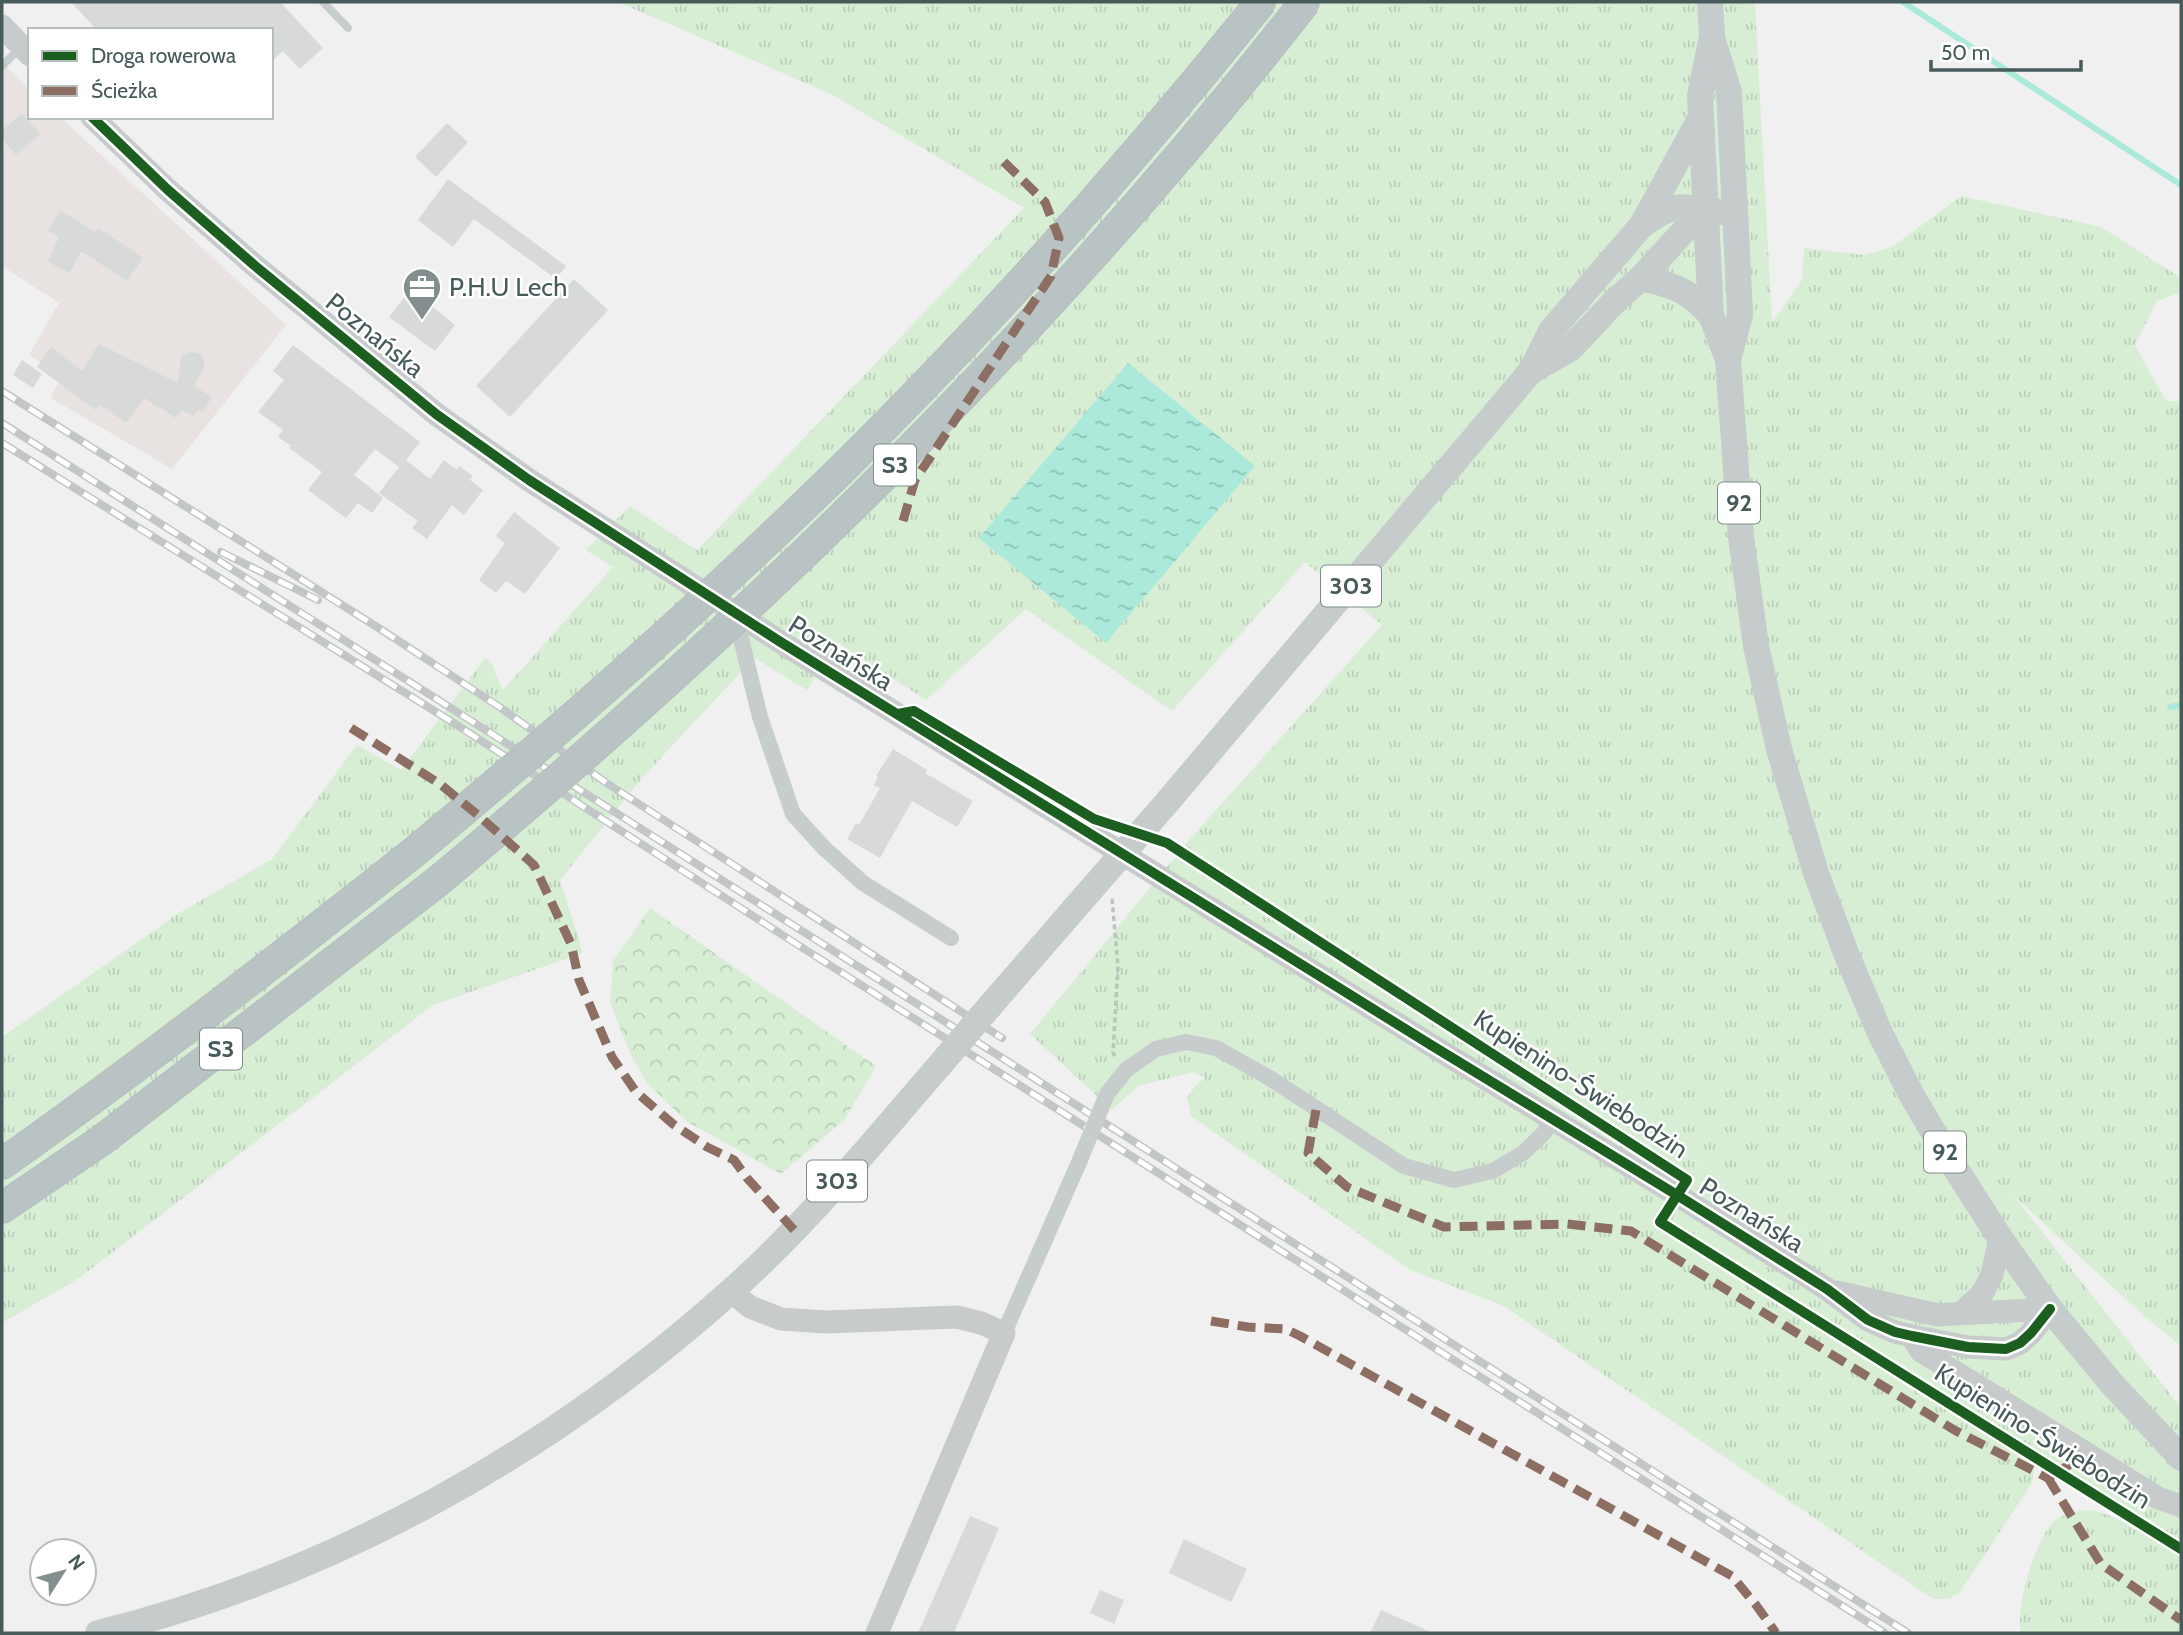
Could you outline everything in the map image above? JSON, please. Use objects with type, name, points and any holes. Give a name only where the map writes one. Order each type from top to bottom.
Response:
[{"type":"highway","name":"S3","points":[[2,1164],[239,991],[413,853],[583,710],[680,622],[842,469],[1011,292],[1136,153],[1261,2]]},
{"type":"highway","name":"S3","points":[[2,1208],[102,1140],[436,882],[518,814],[694,657],[895,465],[1037,317],[1151,190],[1306,2]]},
{"type":"main road","name":"92","points":[[1710,2],[1712,36],[1729,92],[1735,211],[1740,315],[1728,360]]},
{"type":"main road","name":"92","points":[[1712,36],[1700,96],[1712,315],[1728,360],[1741,537],[1756,646],[1779,749],[1816,873],[1880,1033],[1938,1140],[2000,1238],[2050,1309],[2112,1384],[2181,1458]]},
{"type":"main road","name":"303","points":[[731,1292],[794,1230],[939,1066],[1169,800],[1531,371],[1551,331],[1642,225],[1700,118]]},
{"type":"main road","name":"303","points":[[1642,225],[1665,210],[1678,207],[1705,213],[1735,211]]},
{"type":"main road","name":"303","points":[[1531,371],[1570,349],[1683,232],[1705,213]]},
{"type":"main road","points":[[1641,278],[1676,286],[1712,315]]},
{"type":"main road","points":[[98,1633],[181,1609],[261,1581],[329,1554],[441,1499],[570,1418],[645,1362],[731,1292]]},
{"type":"street","points":[[2,26],[26,51]]},
{"type":"street","name":"Poznańska","points":[[94,119],[167,190],[254,265],[443,419],[540,487],[734,613],[1827,1289],[1868,1320],[1912,1336],[1968,1347],[2006,1349],[2020,1343],[2050,1309]]},
{"type":"street","points":[[734,613],[760,718],[793,814],[824,848],[863,883],[951,939]]},
{"type":"street","points":[[877,1633],[1107,1094],[1126,1070],[1156,1049],[1176,1044],[1186,1042],[1216,1048],[1268,1077],[1404,1166],[1454,1180],[1493,1171],[1523,1153],[1554,1119]]},
{"type":"street","points":[[1961,1313],[1982,1294],[1992,1275],[2000,1238]]},
{"type":"street","name":"Poznańska","points":[[1827,1289],[1938,1315],[2050,1309]]},
{"type":"street","points":[[731,1292],[750,1307],[781,1319],[826,1322],[957,1317],[1004,1333]]},
{"type":"street","name":"Poznańska","points":[[1912,1336],[1921,1351],[1932,1358],[2158,1498],[2181,1506]]},
{"type":"lane","points":[[323,2],[348,28]]},
{"type":"lane","points":[[2,66],[26,51]]},
{"type":"shaded area","points":[[2,62],[28,88],[28,119],[62,119],[286,325],[172,469],[51,398],[61,376],[29,355],[59,303],[2,266]]},
{"type":"green space","points":[[618,2],[1755,2],[1772,323],[1802,280],[1804,248],[1864,255],[1892,247],[1961,196],[2101,227],[2181,278],[2181,292],[2157,301],[2135,345],[2166,401],[2181,401],[2181,1346],[2143,1315],[2014,1196],[2181,1408],[2181,1633],[2021,1633],[2021,1607],[2028,1574],[2040,1543],[2054,1521],[2069,1513],[2087,1510],[2103,1513],[2140,1530],[2035,1465],[2032,1483],[1960,1592],[1949,1599],[1933,1599],[1502,1305],[1410,1270],[1191,1116],[1187,1098],[1205,1078],[1194,1072],[1138,1086],[1112,1110],[1030,1034],[1190,839],[1382,625],[1305,562],[1172,711],[1026,609],[926,700],[838,643],[807,690],[754,658],[643,777],[560,880],[583,953],[433,1005],[79,1278],[2,1323],[2,1037],[176,915],[272,859],[357,745],[401,770],[485,658],[491,662],[503,690],[613,567],[586,550],[630,506],[697,550],[1024,208],[831,94]],"holes":[[[1619,1114],[1846,1255],[1619,1115]]]},
{"type":"green space","points":[[650,908],[876,1066],[845,1119],[781,1174],[686,1121],[647,1083],[631,1056],[610,1003],[613,961]]},
{"type":"water","points":[[1128,363],[1255,466],[1106,643],[979,538]]},
{"type":"building","points":[[71,2],[280,2],[323,48],[300,69],[283,51],[273,60],[273,28],[95,28]]},
{"type":"building","points":[[22,114],[40,134],[16,155],[2,138],[2,130]]},
{"type":"building","points":[[447,123],[468,142],[436,177],[415,157]]},
{"type":"building","points":[[448,179],[566,266],[556,279],[474,219],[453,247],[418,220]]},
{"type":"building","points":[[61,211],[95,232],[98,228],[143,258],[127,281],[81,251],[70,273],[48,262],[59,237],[48,230]]},
{"type":"building","points":[[574,279],[608,310],[510,417],[476,386]]},
{"type":"building","name":"P.H.U Lech","points":[[411,289],[455,325],[435,351],[389,317]]},
{"type":"building","points":[[99,344],[178,383],[181,357],[189,352],[198,353],[205,365],[194,386],[212,397],[202,412],[198,409],[193,416],[182,410],[176,418],[144,398],[126,423],[100,405],[96,410],[37,367],[51,347],[82,371]]},
{"type":"building","points":[[293,345],[420,442],[406,460],[430,479],[444,460],[457,470],[459,466],[473,476],[470,480],[483,490],[464,515],[452,505],[427,539],[412,528],[418,521],[379,493],[399,467],[375,449],[354,475],[383,498],[372,513],[358,503],[346,518],[308,490],[322,472],[289,448],[291,446],[278,437],[283,430],[258,412],[284,380],[273,371]]},
{"type":"building","points":[[22,360],[42,374],[33,388],[13,375]]},
{"type":"building","points":[[514,512],[560,548],[525,594],[506,581],[496,593],[479,580],[505,543],[496,536]]},
{"type":"building","points":[[893,749],[927,770],[925,773],[973,801],[957,827],[912,801],[880,858],[847,839],[856,823],[859,825],[880,788],[874,785],[878,777],[876,776]]},
{"type":"building","points":[[970,1516],[999,1528],[954,1633],[918,1633]]},
{"type":"building","points":[[1184,1539],[1247,1569],[1231,1602],[1169,1573]]},
{"type":"building","points":[[1100,1590],[1124,1600],[1114,1624],[1090,1613]]},
{"type":"building","points":[[1381,1610],[1433,1633],[1370,1633]]},
{"type":"waterway","points":[[1903,2],[2181,185]]},
{"type":"waterway","points":[[2170,707],[2181,705]]},
{"type":"railway","points":[[2,391],[385,632],[498,706],[608,784],[1002,1038]]},
{"type":"railway","points":[[2,423],[1908,1633]]},
{"type":"railway","points":[[2,443],[449,720],[798,945],[1885,1633]]},
{"type":"railway","points":[[221,552],[318,600]]},
{"type":"marked path","points":[[903,521],[915,480],[1051,276],[1059,238],[1045,202],[1000,158]]},
{"type":"marked path","points":[[351,728],[440,784],[534,865],[571,944],[579,980],[612,1057],[636,1092],[673,1124],[707,1147],[734,1160],[794,1230]]},
{"type":"marked path","points":[[1316,1110],[1308,1153],[1347,1187],[1444,1227],[1567,1224],[1631,1231],[1956,1431],[2048,1478],[2069,1465],[2081,1450]]},
{"type":"marked path","points":[[1211,1321],[1286,1329],[1300,1336],[1732,1576],[1776,1633]]},
{"type":"marked path","points":[[2048,1478],[2101,1564],[2181,1620]]},
{"type":"cycle path","points":[[94,119],[168,190],[254,265],[436,414],[529,480],[779,641],[1827,1289],[1868,1320],[1912,1336],[1968,1347],[2006,1349],[2020,1343],[2050,1309]]},
{"type":"cycle path","name":"Kupienino-Świebodzin","points":[[898,714],[914,711],[1094,819],[1167,843],[1687,1180],[1660,1222],[2181,1549]]},
{"type":"place","name":"P.H.U Lech","points":[[422,321]]}]
